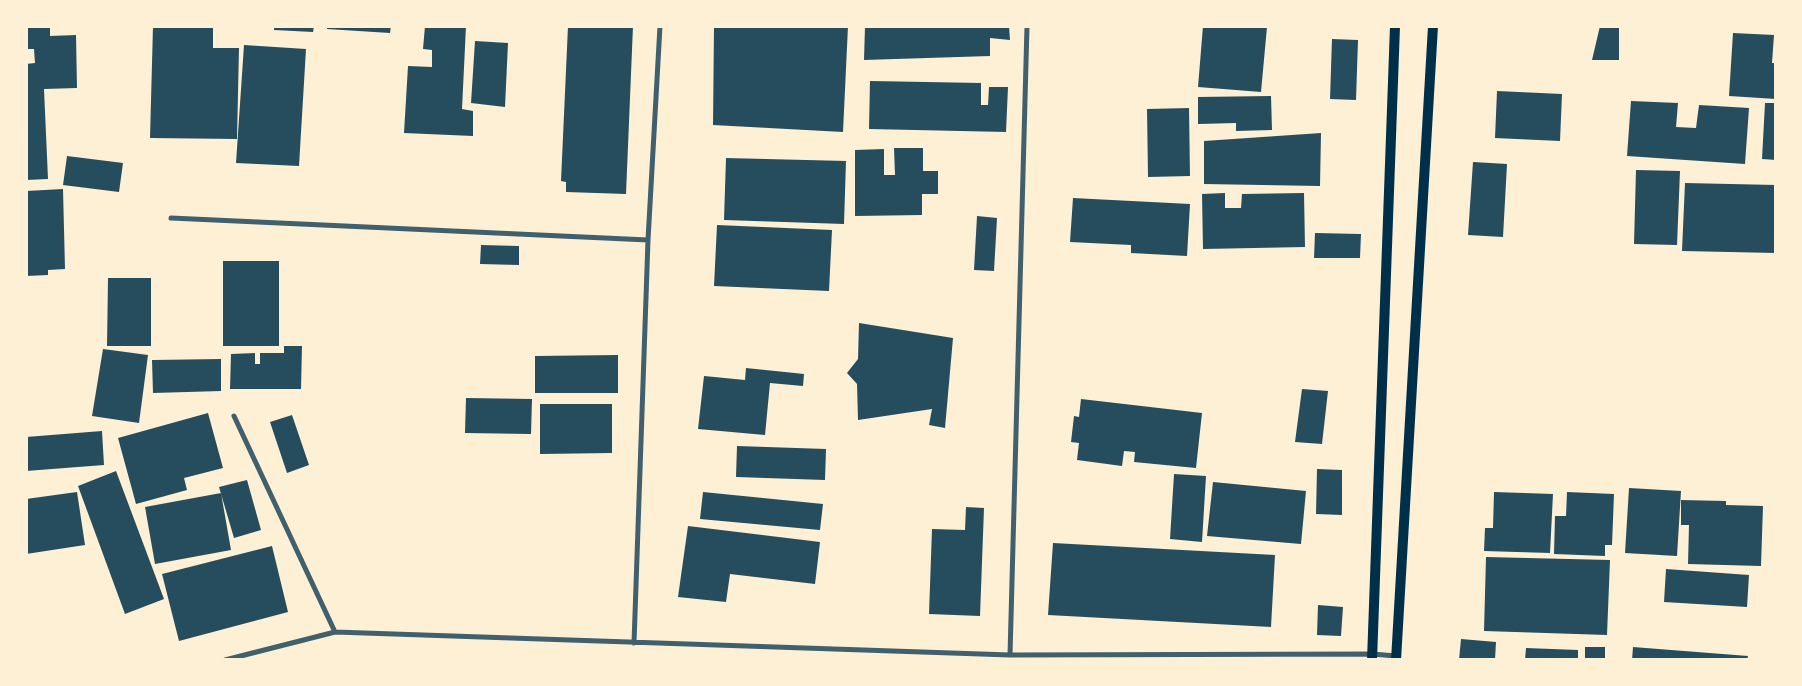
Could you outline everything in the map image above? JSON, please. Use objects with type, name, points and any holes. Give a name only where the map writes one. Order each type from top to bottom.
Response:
[{"type":"main road","points":[[1372,657],[1395,26]]},
{"type":"main road","points":[[1396,658],[1433,26]]},
{"type":"street","points":[[634,643],[648,240],[660,26]]},
{"type":"street","points":[[1010,655],[1027,26]]},
{"type":"street","points":[[171,218],[648,240]]},
{"type":"street","points":[[234,416],[335,632]]},
{"type":"street","points":[[225,660],[335,632],[1010,655],[1396,658]]},
{"type":"building","points":[[26,26],[50,26],[50,36],[76,35],[77,88],[44,89],[48,179],[26,180],[26,64],[35,63],[34,49],[26,49]]},
{"type":"building","points":[[153,26],[213,26],[213,48],[239,48],[237,139],[150,138]]},
{"type":"building","points":[[274,26],[314,26],[313,32],[274,30]]},
{"type":"building","points":[[327,26],[391,26],[390,33],[327,29]]},
{"type":"building","points":[[425,26],[466,26],[462,109],[473,111],[473,136],[404,133],[408,66],[432,67],[432,50],[423,49]]},
{"type":"building","points":[[568,26],[633,26],[626,194],[566,192],[566,182],[561,181]]},
{"type":"building","points":[[714,26],[848,26],[843,132],[713,125]]},
{"type":"building","points":[[865,26],[1009,26],[1010,40],[990,38],[990,56],[864,60]]},
{"type":"building","points":[[1203,26],[1267,27],[1261,92],[1198,87]]},
{"type":"building","points":[[1600,26],[1619,26],[1619,60],[1592,60]]},
{"type":"building","points":[[1733,33],[1774,35],[1772,63],[1776,63],[1776,99],[1729,96]]},
{"type":"building","points":[[1332,39],[1358,40],[1356,100],[1330,99]]},
{"type":"building","points":[[475,41],[508,43],[505,107],[471,103]]},
{"type":"building","points":[[244,45],[306,49],[299,166],[236,163]]},
{"type":"building","points":[[870,81],[981,83],[981,105],[988,105],[989,87],[1008,87],[1006,132],[869,129]]},
{"type":"building","points":[[1497,91],[1562,94],[1560,141],[1495,138]]},
{"type":"building","points":[[1271,96],[1272,130],[1236,131],[1236,123],[1198,124],[1198,97]]},
{"type":"building","points":[[1631,101],[1678,103],[1676,127],[1696,128],[1699,105],[1749,108],[1745,164],[1627,156]]},
{"type":"building","points":[[1765,103],[1776,103],[1776,160],[1762,159]]},
{"type":"building","points":[[1189,108],[1190,176],[1148,177],[1147,109]]},
{"type":"building","points":[[1321,133],[1320,186],[1204,184],[1204,141]]},
{"type":"building","points":[[894,148],[923,148],[923,171],[938,171],[938,194],[922,194],[922,215],[855,216],[855,150],[884,149],[884,175],[895,175]]},
{"type":"building","points":[[67,156],[123,163],[119,192],[63,185]]},
{"type":"building","points":[[726,158],[846,161],[844,224],[724,220]]},
{"type":"building","points":[[1473,162],[1507,164],[1503,237],[1468,235]]},
{"type":"building","points":[[1636,170],[1680,171],[1677,245],[1634,244]]},
{"type":"building","points":[[1685,183],[1776,185],[1776,253],[1682,251]]},
{"type":"building","points":[[63,189],[65,269],[48,270],[48,275],[26,276],[26,191]]},
{"type":"building","points":[[1225,193],[1225,208],[1241,208],[1242,194],[1304,193],[1305,247],[1203,249],[1202,194]]},
{"type":"building","points":[[1073,198],[1190,204],[1187,256],[1131,253],[1131,245],[1070,242]]},
{"type":"building","points":[[977,216],[997,218],[994,271],[974,270]]},
{"type":"building","points":[[717,225],[832,230],[829,291],[714,286]]},
{"type":"building","points":[[1315,233],[1361,234],[1360,258],[1314,258]]},
{"type":"building","points":[[481,245],[519,246],[519,265],[480,264]]},
{"type":"building","points":[[223,261],[279,261],[279,346],[223,346]]},
{"type":"building","points":[[108,278],[151,278],[151,346],[107,346]]},
{"type":"building","points":[[859,323],[953,338],[945,428],[929,425],[932,409],[858,420],[857,384],[847,373],[858,359]]},
{"type":"building","points":[[284,346],[302,346],[301,389],[230,389],[231,354],[255,353],[255,364],[260,364],[260,353],[284,353]]},
{"type":"building","points":[[103,349],[148,355],[139,423],[92,416]]},
{"type":"building","points":[[618,355],[618,393],[535,393],[535,356]]},
{"type":"building","points":[[221,359],[221,391],[153,393],[152,360]]},
{"type":"building","points":[[746,368],[804,374],[803,386],[770,383],[765,435],[698,429],[704,376],[745,380]]},
{"type":"building","points":[[1302,389],[1328,391],[1322,444],[1295,442]]},
{"type":"building","points":[[466,398],[532,399],[531,434],[465,433]]},
{"type":"building","points":[[1081,399],[1202,413],[1196,468],[1134,462],[1135,452],[1124,451],[1122,466],[1077,460],[1079,443],[1071,442],[1074,416],[1079,417]]},
{"type":"building","points":[[540,404],[612,404],[612,453],[540,454]]},
{"type":"building","points":[[208,413],[223,468],[184,478],[187,490],[136,504],[118,438]]},
{"type":"building","points":[[292,415],[309,465],[287,473],[270,422]]},
{"type":"building","points":[[102,431],[104,465],[26,471],[26,437]]},
{"type":"building","points":[[737,446],[826,449],[825,480],[736,477]]},
{"type":"building","points":[[1317,469],[1342,470],[1342,515],[1316,514]]},
{"type":"building","points":[[116,471],[164,599],[125,614],[78,486]]},
{"type":"building","points":[[1174,474],[1206,476],[1202,542],[1170,539]]},
{"type":"building","points":[[247,480],[261,530],[234,538],[219,487]]},
{"type":"building","points":[[1213,482],[1306,491],[1301,544],[1207,536]]},
{"type":"building","points":[[1629,488],[1681,491],[1677,556],[1625,553]]},
{"type":"building","points":[[77,492],[85,545],[26,554],[26,499]]},
{"type":"building","points":[[703,492],[823,504],[820,530],[700,519]]},
{"type":"building","points":[[1494,492],[1553,494],[1550,553],[1484,551],[1485,528],[1493,528]]},
{"type":"building","points":[[1567,492],[1614,494],[1612,545],[1605,545],[1605,556],[1554,554],[1555,516],[1566,516]]},
{"type":"building","points":[[221,493],[231,550],[155,564],[145,507]]},
{"type":"building","points":[[1681,500],[1726,501],[1726,505],[1763,506],[1761,566],[1688,564],[1689,525],[1681,525]]},
{"type":"building","points":[[966,507],[984,508],[980,616],[929,614],[932,529],[965,530]]},
{"type":"building","points":[[688,526],[820,542],[815,584],[730,574],[726,602],[678,597]]},
{"type":"building","points":[[1053,543],[1275,555],[1271,627],[1048,615]]},
{"type":"building","points":[[272,546],[288,612],[179,641],[162,574]]},
{"type":"building","points":[[1486,557],[1610,560],[1607,635],[1484,631]]},
{"type":"building","points":[[1666,569],[1749,575],[1747,607],[1664,602]]},
{"type":"building","points":[[1318,605],[1343,607],[1341,636],[1317,635]]},
{"type":"building","points":[[1461,639],[1496,642],[1495,660],[1459,660]]},
{"type":"building","points":[[1585,647],[1605,647],[1605,660],[1585,660]]},
{"type":"building","points":[[1633,647],[1748,656],[1747,660],[1632,660]]},
{"type":"building","points":[[1526,648],[1578,650],[1578,660],[1525,660]]}]
